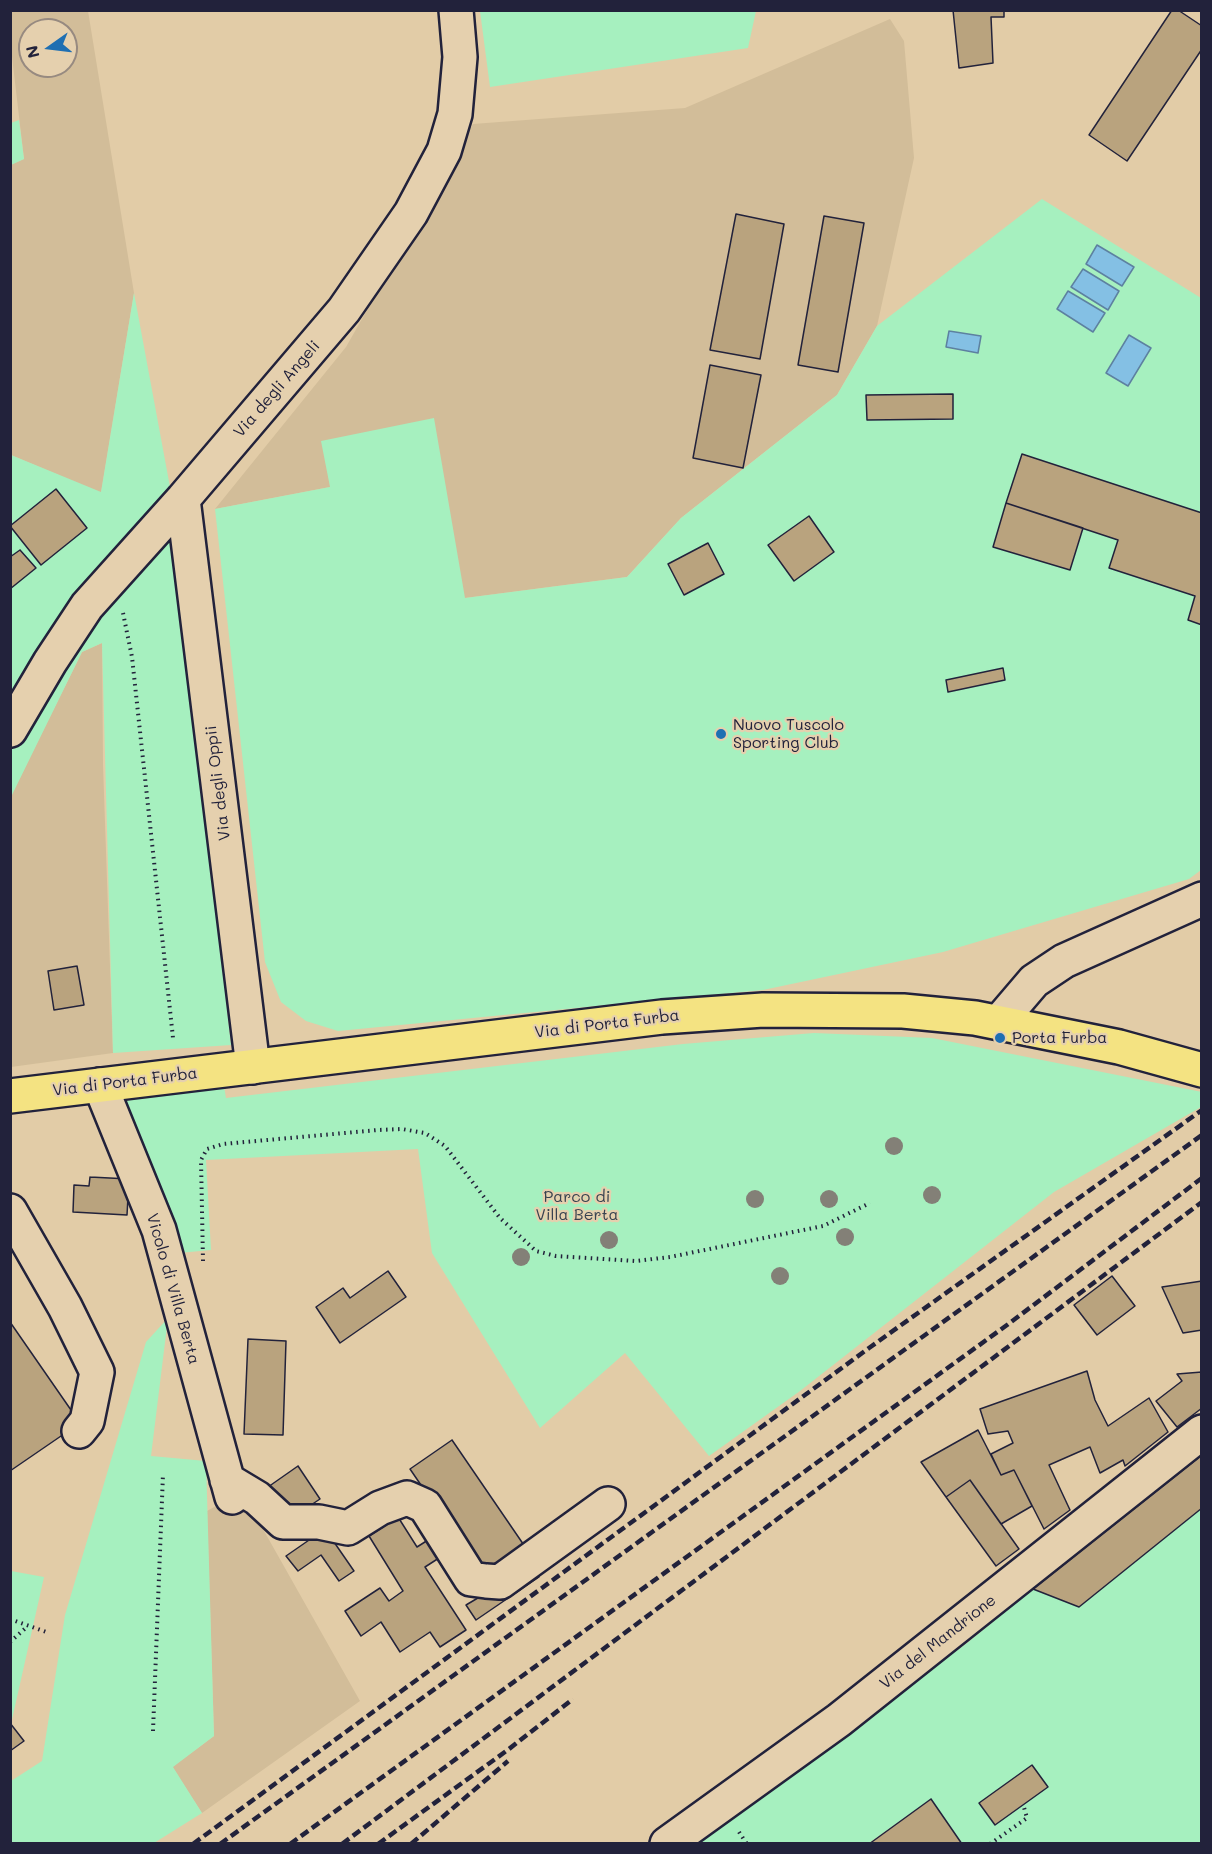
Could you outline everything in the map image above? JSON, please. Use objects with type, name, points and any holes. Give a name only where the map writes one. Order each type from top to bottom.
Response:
[{"type":"main road","name":"Via di Porta Furba","points":[[10,1096],[707,1013],[763,1010],[903,1011],[999,1022],[1119,1047],[1202,1070]]},
{"type":"street","name":"Via degli Angeli","points":[[10,730],[75,622],[344,310],[411,213],[444,151],[455,114],[460,57],[456,10]]},
{"type":"street","name":"Via degli Oppii","points":[[183,499],[253,1067]]},
{"type":"street","points":[[999,1022],[1034,981],[1064,961],[1202,899]]},
{"type":"street","name":"Vicolo di Villa Berta","points":[[100,1085],[159,1230],[229,1489],[257,1498],[283,1522],[319,1522],[348,1528],[380,1508],[407,1498],[425,1506],[471,1580],[500,1582],[608,1504]]},
{"type":"street","points":[[10,1211],[65,1307],[97,1372],[87,1421],[79,1431]]},
{"type":"street","name":"Via del Mandrione","points":[[667,1844],[839,1720],[1202,1432]]},
{"type":"path","points":[[112,578],[120,597],[132,657],[173,1038]]},
{"type":"path","points":[[203,1268],[201,1160],[207,1149],[235,1143],[378,1130],[402,1129],[425,1133],[445,1146],[500,1218],[536,1251],[556,1256],[636,1261],[670,1257],[823,1226],[870,1203]]},
{"type":"path","points":[[153,1731],[163,1474]]},
{"type":"path","points":[[10,1619],[49,1633]]},
{"type":"path","points":[[10,1642],[28,1626]]},
{"type":"path","points":[[990,1844],[1027,1818],[1023,1804]]},
{"type":"shaded area","points":[[11,11],[88,11],[134,293],[101,493],[11,455],[10,165],[24,159],[11,48]]},
{"type":"shaded area","points":[[890,19],[904,41],[914,158],[877,326],[837,395],[681,518],[627,577],[465,598],[330,487],[215,509],[346,347],[473,124],[685,108]]},
{"type":"shaded area","points":[[102,643],[103,765],[113,1053],[11,1067],[10,797],[82,652]]},
{"type":"shaded area","points":[[232,1497],[246,1499],[360,1701],[202,1813],[172,1767],[214,1736],[207,1511]]},
{"type":"green space","points":[[480,10],[756,11],[748,48],[490,87]]},
{"type":"green space","points":[[19,120],[24,159],[11,165],[11,123]]},
{"type":"green space","name":"Nuovo Tuscolo Sporting Club","points":[[1042,199],[1201,298],[1201,870],[1189,879],[943,952],[763,990],[338,1031],[306,1021],[281,1002],[265,962],[215,509],[330,487],[321,441],[434,418],[465,598],[627,577],[681,518],[837,395],[877,326]]},
{"type":"green space","points":[[134,293],[170,487],[231,1045],[113,1053],[102,643],[82,652],[11,797],[11,455],[101,492]]},
{"type":"green space","name":"Parco di Villa Berta","points":[[814,1033],[932,1038],[1202,1092],[1201,1107],[1054,1192],[800,1391],[709,1456],[625,1353],[540,1428],[432,1253],[418,1149],[206,1160],[211,1250],[179,1253],[123,1101],[224,1086],[226,1098],[683,1044]]},
{"type":"green space","points":[[168,1318],[151,1456],[206,1461],[214,1736],[173,1767],[202,1813],[154,1843],[11,1844],[11,1781],[42,1761],[65,1615],[146,1342]]},
{"type":"green space","points":[[1201,1508],[1201,1843],[962,1843],[931,1799],[869,1843],[690,1844],[967,1643],[1033,1589],[1079,1607]],"holes":[[[1032,1765],[1047,1787],[995,1824],[979,1803]]]},
{"type":"green space","points":[[11,1571],[44,1577],[11,1724],[10,1723]]},
{"type":"water","points":[[1097,245],[1134,267],[1122,286],[1086,264]]},
{"type":"water","points":[[1083,269],[1119,291],[1108,310],[1071,287]]},
{"type":"water","points":[[1068,291],[1105,313],[1093,332],[1057,309]]},
{"type":"water","points":[[949,331],[981,336],[978,353],[946,347]]},
{"type":"water","points":[[1129,335],[1151,348],[1128,386],[1106,373]]},
{"type":"building","points":[[953,10],[1004,10],[1004,17],[991,17],[993,63],[959,68]]},
{"type":"building","points":[[1172,10],[1178,10],[1202,26],[1202,49],[1127,161],[1089,135]]},
{"type":"building","points":[[736,214],[784,224],[760,359],[710,350]]},
{"type":"building","points":[[824,216],[864,223],[838,372],[798,365]]},
{"type":"building","points":[[710,365],[761,375],[743,468],[693,458]]},
{"type":"building","points":[[953,394],[953,419],[867,420],[866,395]]},
{"type":"building","points":[[1022,454],[1202,513],[1202,625],[1188,620],[1195,596],[1109,568],[1118,540],[1006,503]]},
{"type":"building","points":[[56,489],[87,528],[41,565],[10,526]]},
{"type":"building","points":[[1006,503],[1083,528],[1070,570],[993,547]]},
{"type":"building","points":[[809,516],[834,552],[794,581],[768,545]]},
{"type":"building","points":[[708,543],[724,574],[684,595],[668,564]]},
{"type":"building","points":[[20,550],[36,568],[10,589],[10,557]]},
{"type":"building","points":[[1003,668],[1005,680],[948,692],[946,680]]},
{"type":"building","points":[[77,966],[84,1005],[54,1010],[48,971]]},
{"type":"building","points":[[90,1177],[129,1179],[127,1215],[73,1212],[74,1185],[89,1186]]},
{"type":"building","points":[[388,1271],[406,1297],[340,1343],[316,1307],[343,1288],[350,1298]]},
{"type":"building","points":[[1112,1276],[1135,1306],[1097,1335],[1074,1305]]},
{"type":"building","points":[[1202,1281],[1202,1330],[1183,1333],[1162,1287]]},
{"type":"building","points":[[10,1322],[80,1423],[10,1471]]},
{"type":"building","points":[[248,1339],[286,1341],[283,1435],[244,1434]]},
{"type":"building","points":[[1087,1371],[1095,1400],[1108,1426],[1149,1398],[1168,1432],[1125,1466],[1123,1460],[1100,1473],[1090,1447],[1049,1465],[1070,1510],[1044,1529],[1014,1470],[1001,1475],[991,1454],[1013,1443],[1008,1431],[988,1434],[980,1409]]},
{"type":"building","points":[[1202,1372],[1202,1408],[1177,1427],[1156,1401],[1182,1381],[1177,1374]]},
{"type":"building","points":[[978,1430],[1001,1475],[1014,1470],[1032,1506],[1001,1524],[970,1480],[946,1497],[921,1462]]},
{"type":"building","points":[[452,1440],[530,1554],[499,1575],[481,1573],[410,1469]]},
{"type":"building","points":[[1202,1455],[1202,1508],[1079,1607],[1033,1589]]},
{"type":"building","points":[[298,1466],[320,1499],[290,1519],[268,1487]]},
{"type":"building","points":[[970,1480],[1019,1549],[996,1566],[946,1497]]},
{"type":"building","points":[[398,1517],[417,1547],[428,1540],[439,1558],[425,1567],[466,1630],[440,1647],[430,1632],[400,1652],[381,1622],[361,1636],[345,1611],[380,1588],[389,1601],[403,1591],[369,1536]]},
{"type":"building","points":[[325,1529],[354,1571],[339,1581],[321,1555],[298,1571],[286,1556]]},
{"type":"building","points":[[532,1566],[539,1577],[476,1620],[466,1605]]},
{"type":"building","points":[[10,1723],[24,1741],[10,1751]]},
{"type":"building","points":[[1032,1765],[1048,1787],[995,1825],[979,1803]]},
{"type":"building","points":[[931,1799],[962,1844],[869,1844]]},
{"type":"railway","points":[[193,1844],[869,1348],[1202,1110]]},
{"type":"railway","points":[[220,1844],[1202,1135]]},
{"type":"railway","points":[[290,1844],[1007,1325],[1202,1178]]},
{"type":"railway","points":[[342,1844],[1202,1202]]},
{"type":"railway","points":[[378,1844],[509,1749],[573,1699]]},
{"type":"railway","points":[[411,1844],[508,1761]]},
{"type":"place","name":"Nuovo Tuscolo Sporting Club","points":[[721,734]]},
{"type":"place","name":"Porta Furba","points":[[1000,1038]]}]
